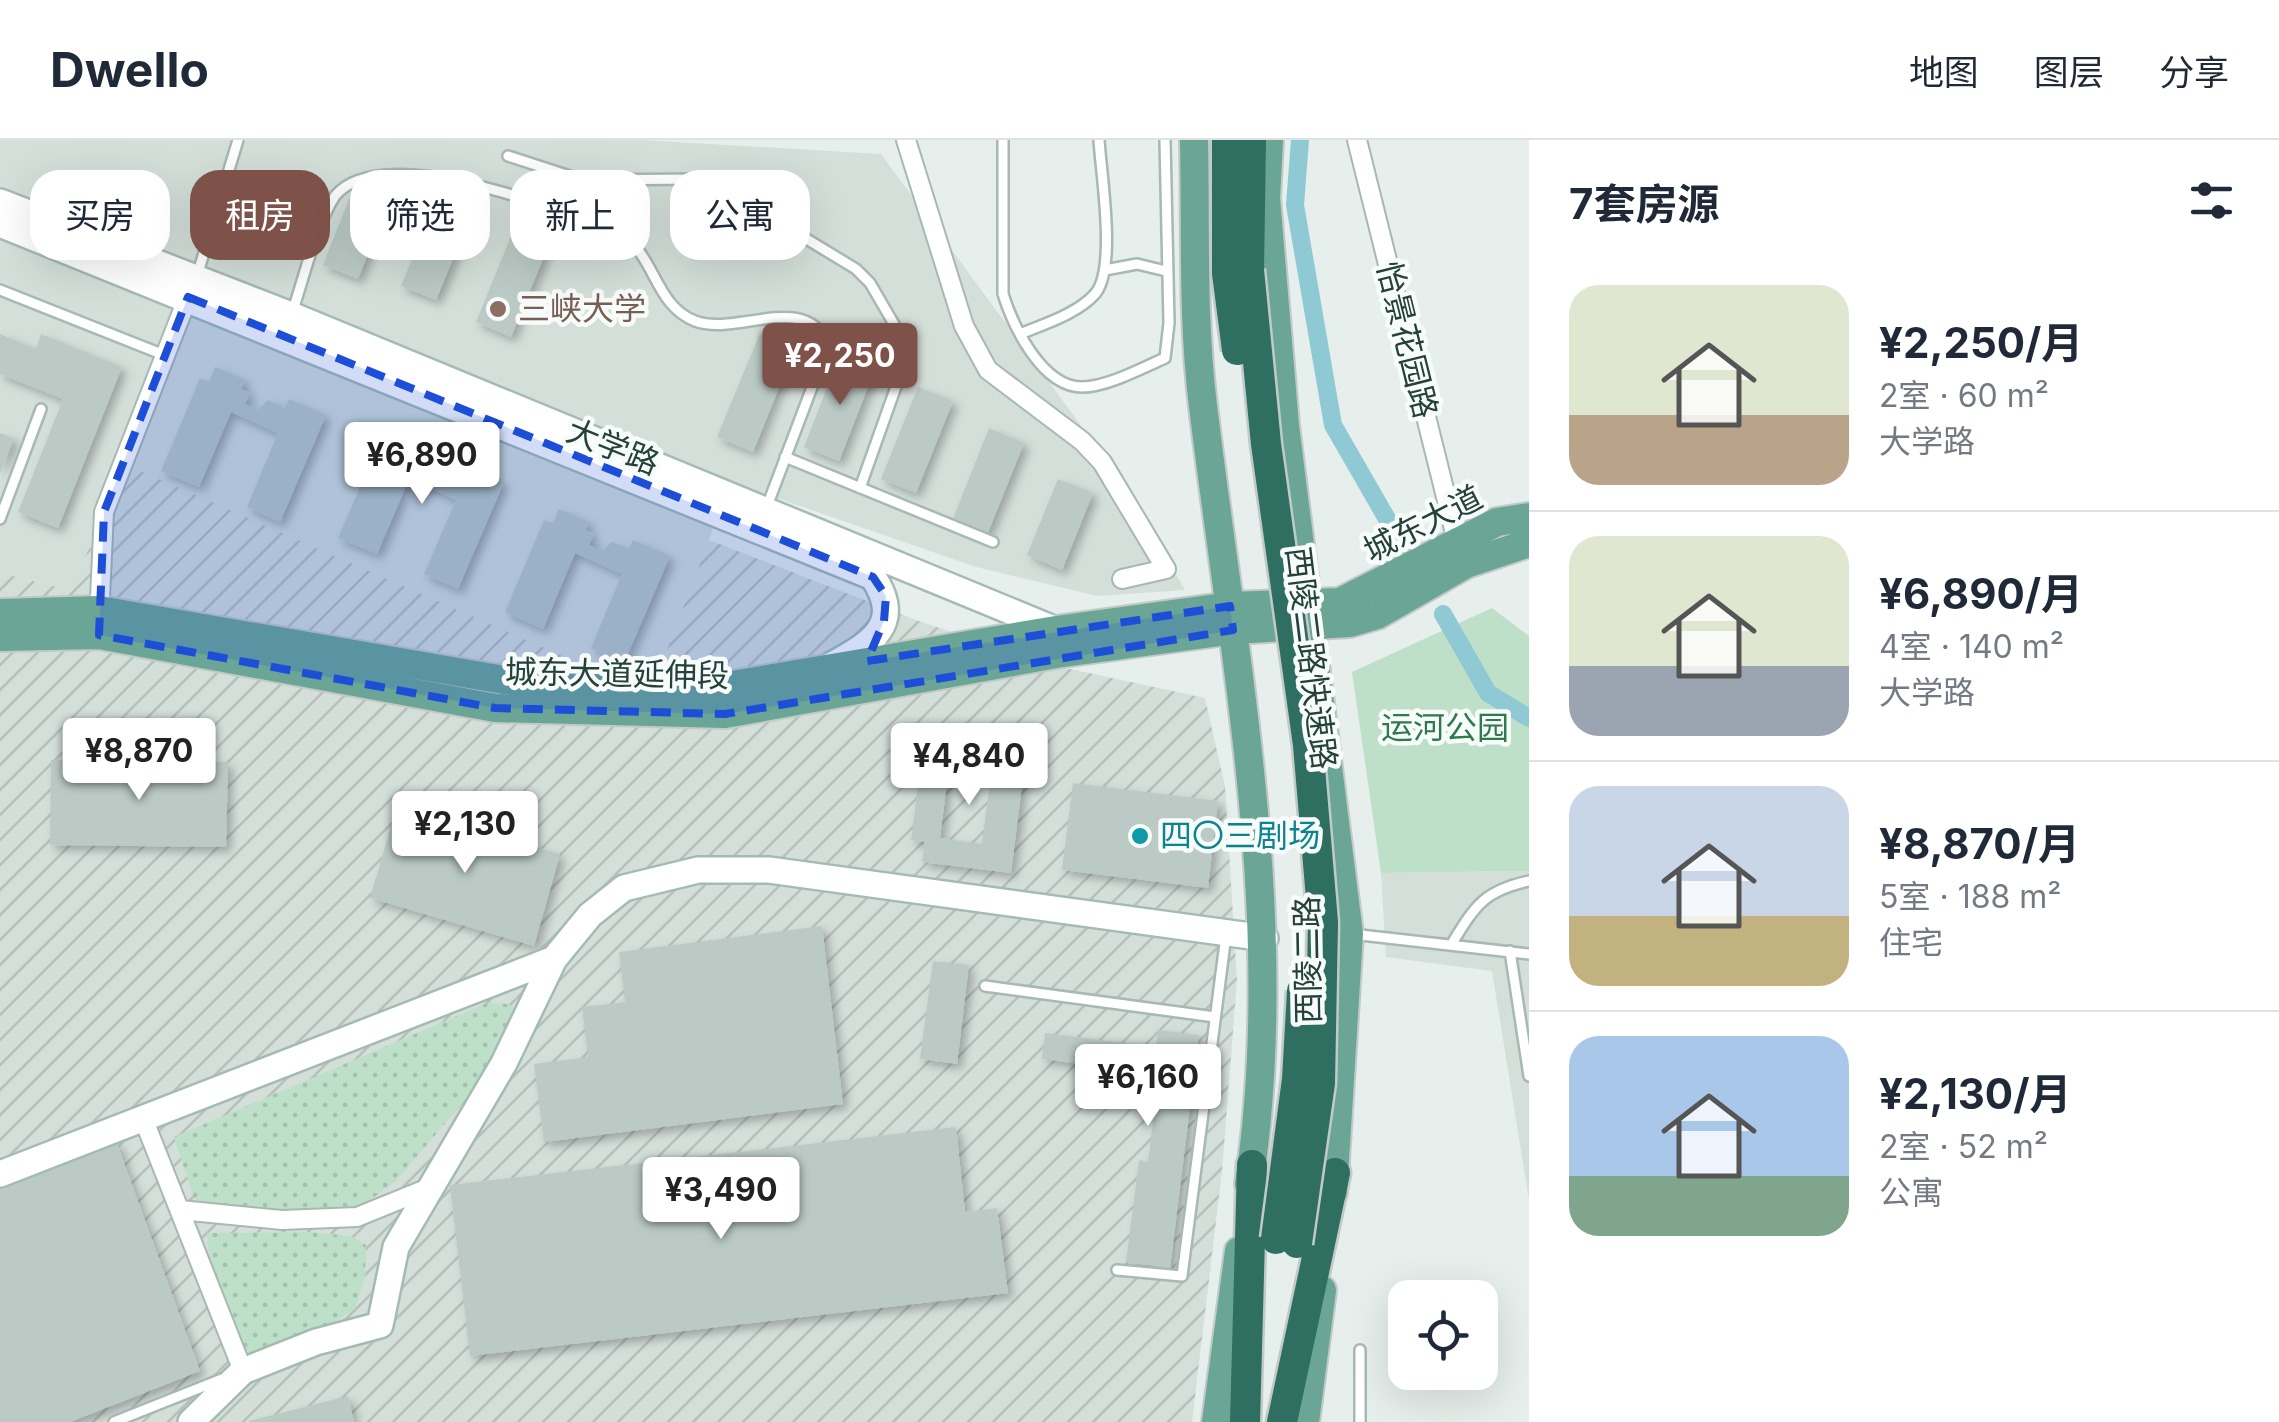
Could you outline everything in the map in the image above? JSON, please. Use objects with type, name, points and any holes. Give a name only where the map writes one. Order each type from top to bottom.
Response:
[{"type":"highway","name":"西陵二路快速路","points":[[1227,140],[1238,272],[1308,745],[1323,922],[1320,1083],[1245,1422]]},
{"type":"highway","name":"西陵二路快速路","points":[[1238,272],[1251,140]]},
{"type":"highway","points":[[1245,1422],[1252,1165]]},
{"type":"highway","points":[[1282,1422],[1335,1173]]},
{"type":"highway","name":"西陵二路快速路","points":[[1272,1422],[1287,1241]]},
{"type":"main road","name":"西陵二路","points":[[1194,140],[1195,318],[1232,618],[1264,938],[1252,1165],[1216,1422]]},
{"type":"main road","name":"西陵二路","points":[[1269,140],[1268,217],[1307,617],[1349,934],[1335,1173],[1305,1422]]},
{"type":"main road","name":"大学路","points":[[0,202],[873,577],[886,596],[884,620],[876,638],[826,668]]},
{"type":"main road","name":"大学路","points":[[0,224],[291,315],[1056,630]]},
{"type":"main road","name":"城东大道","points":[[1307,617],[1367,592],[1457,540],[1497,522],[1529,517]]},
{"type":"main road","name":"城东大道","points":[[1232,618],[1377,616],[1466,564],[1529,543]]},
{"type":"main road","name":"城东大道延伸段","points":[[0,613],[99,623],[504,680],[722,687],[1056,630],[1232,618]]},
{"type":"main road","name":"城东大道延伸段","points":[[0,637],[99,623],[495,708],[725,714],[1062,654],[1232,618]]},
{"type":"main road","points":[[191,1422],[243,1371],[316,1342],[380,1325],[396,1247],[426,1189],[504,1063],[554,959],[590,915],[624,888],[698,870],[769,870],[1264,938]]},
{"type":"main road","points":[[0,1174],[554,959]]},
{"type":"street","points":[[906,140],[964,326],[988,370],[1082,440],[1102,462],[1166,570],[1122,579]]},
{"type":"street","name":"怡景花园路","points":[[1357,140],[1457,540]]},
{"type":"street","points":[[99,623],[104,512],[193,287]]},
{"type":"street","points":[[143,1118],[243,1371]]},
{"type":"street","points":[[180,1210],[282,1220],[357,1217],[426,1189]]},
{"type":"lane","points":[[193,287],[238,140]]},
{"type":"lane","points":[[1004,140],[1004,294],[1020,334],[1061,382],[1083,388],[1165,358],[1165,140]]},
{"type":"lane","points":[[1020,334],[1084,304],[1098,291],[1105,270],[1099,140]]},
{"type":"lane","points":[[508,156],[582,180],[699,178],[741,198],[856,269],[870,283],[909,350],[860,488]]},
{"type":"lane","points":[[291,315],[334,196],[349,180],[371,167],[415,166],[492,184],[634,240],[657,285],[674,308],[692,321],[716,327],[798,318],[822,332],[828,346],[766,510]]},
{"type":"lane","points":[[1105,270],[1137,264],[1166,271]]},
{"type":"lane","points":[[0,290],[164,354]]},
{"type":"lane","points":[[0,519],[41,409]]},
{"type":"lane","points":[[785,457],[994,542]]},
{"type":"lane","points":[[1451,945],[1473,909],[1496,888],[1529,881]]},
{"type":"lane","points":[[1118,1270],[1182,1276],[1226,932]]},
{"type":"lane","points":[[1349,934],[1529,954]]},
{"type":"lane","points":[[1510,952],[1529,1076]]},
{"type":"lane","points":[[985,986],[1215,1018]]},
{"type":"lane","points":[[1360,1350],[1360,1422]]},
{"type":"lane","points":[[114,1422],[243,1371]]},
{"type":"highlighted area","points":[[188,297],[873,577],[886,596],[884,621],[867,661],[1230,606],[1233,630],[725,714],[495,708],[99,635],[104,512]]},
{"type":"shaded area","name":"三峡大学","points":[[0,140],[642,140],[881,154],[1116,473],[1185,590],[1097,596],[976,567],[731,482],[665,655],[611,677],[70,590],[0,573]]},
{"type":"shaded area","points":[[127,465],[611,677],[665,655],[709,540],[924,623],[1066,668],[1205,698],[1225,786],[1237,980],[1222,1171],[1192,1422],[0,1422],[0,573],[70,590]]},
{"type":"shaded area","points":[[1529,871],[1529,1200],[1492,971],[1386,957],[1381,873]]},
{"type":"green space","name":"运河公园","points":[[1492,608],[1529,636],[1529,871],[1381,873],[1352,672]]},
{"type":"green space","points":[[487,1003],[508,1004],[518,1010],[498,1061],[396,1181],[355,1211],[290,1213],[208,1207],[194,1198],[174,1137]]},
{"type":"green space","points":[[312,1232],[351,1236],[366,1245],[365,1277],[355,1309],[313,1335],[248,1358],[209,1262],[207,1233]]},
{"type":"building","points":[[350,197],[350,260],[366,260],[358,279],[323,265],[330,260],[330,247]]},
{"type":"building","points":[[510,239],[510,260],[542,260],[511,337],[476,322]]},
{"type":"building","points":[[412,260],[452,260],[436,300],[401,286]]},
{"type":"building","points":[[760,333],[795,348],[753,452],[717,437]]},
{"type":"building","points":[[0,334],[36,349],[41,334],[122,367],[58,528],[18,512],[63,399],[0,374]]},
{"type":"building","points":[[840,355],[875,369],[839,461],[804,447]]},
{"type":"building","points":[[215,367],[245,380],[241,389],[250,393],[245,404],[258,410],[268,400],[285,408],[289,399],[326,415],[280,522],[247,507],[278,433],[231,412],[199,487],[161,471],[200,378],[209,382]]},
{"type":"building","points":[[918,387],[953,401],[916,493],[881,479]]},
{"type":"building","points":[[989,428],[1024,443],[987,535],[952,521]]},
{"type":"building","points":[[0,433],[14,438],[0,473]]},
{"type":"building","points":[[392,434],[423,448],[419,456],[427,460],[422,471],[436,477],[446,467],[463,475],[466,466],[504,482],[458,589],[424,574],[456,500],[409,479],[377,554],[338,538],[378,446],[386,449]]},
{"type":"building","points":[[1058,479],[1093,493],[1062,570],[1027,555]]},
{"type":"building","points":[[559,509],[589,522],[585,530],[594,534],[589,545],[602,551],[612,542],[629,549],[633,540],[670,556],[624,663],[591,648],[622,574],[575,553],[543,629],[505,612],[544,520],[553,523]]},
{"type":"building","points":[[925,732],[953,735],[940,838],[982,844],[995,742],[1027,746],[1011,873],[922,862],[925,842],[911,840]]},
{"type":"building","points":[[51,760],[228,762],[226,847],[50,845]]},
{"type":"building","name":"四〇三剧场","points":[[1073,783],[1218,801],[1208,888],[1062,870]]},
{"type":"building","points":[[397,806],[560,854],[534,946],[370,898]]},
{"type":"building","points":[[822,926],[843,1104],[544,1142],[534,1064],[588,1057],[582,1007],[625,1002],[619,952]]},
{"type":"building","points":[[933,961],[969,965],[957,1064],[920,1059]]},
{"type":"building","points":[[1158,1030],[1199,1035],[1170,1268],[1126,1262],[1139,1160],[1148,1162],[1159,1074],[1042,1059],[1045,1033],[1156,1047]]},
{"type":"building","points":[[956,1127],[965,1212],[997,1208],[1008,1293],[470,1356],[450,1185]]},
{"type":"building","points":[[116,1141],[200,1371],[70,1422],[0,1422],[0,1186]]},
{"type":"building","points":[[348,1396],[354,1422],[249,1422],[249,1421]]},
{"type":"waterway","points":[[1300,140],[1295,205],[1333,425],[1398,538]]},
{"type":"waterway","points":[[1443,614],[1488,693],[1529,718]]},
{"type":"place","name":"三峡大学","points":[[498,309]]},
{"type":"place","name":"四〇三剧场","points":[[1140,836]]}]
